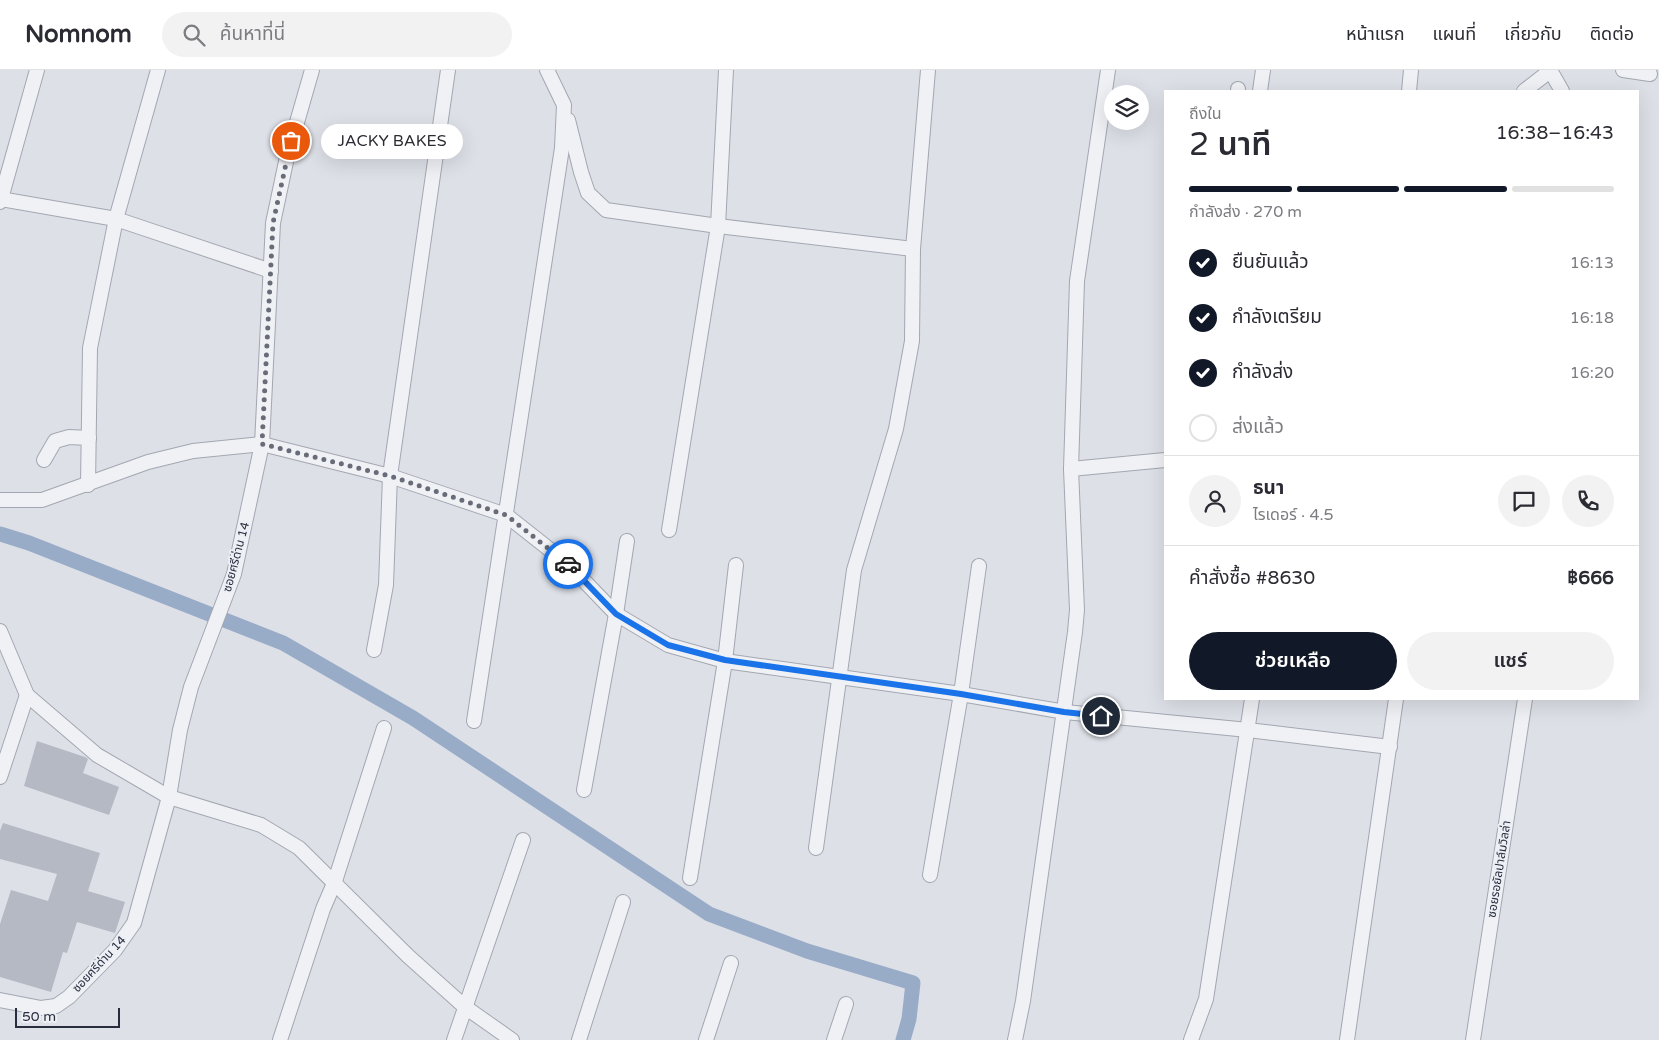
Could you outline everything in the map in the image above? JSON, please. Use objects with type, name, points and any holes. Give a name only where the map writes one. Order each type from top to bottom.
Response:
[{"type":"street","points":[[37,70],[0,200],[116,220],[271,271]]},
{"type":"street","points":[[88,485],[90,348],[116,220],[158,70]]},
{"type":"street","name":"ซอยศรีด่าน 14","points":[[0,1000],[41,1008],[56,1006],[69,997],[115,950],[134,923],[169,797],[180,730],[191,687],[234,574],[262,444],[273,223],[287,157],[312,70]]},
{"type":"street","points":[[374,650],[386,585],[390,476],[448,70]]},
{"type":"street","points":[[547,70],[564,105],[588,193],[606,210],[718,226],[913,249]]},
{"type":"street","points":[[669,530],[718,226],[726,70]]},
{"type":"street","points":[[816,848],[854,570],[896,429],[906,383],[912,342],[913,249],[928,70]]},
{"type":"street","points":[[1015,1040],[1023,1001],[1077,610],[1072,469],[1077,281],[1108,70]]},
{"type":"street","points":[[1260,90],[1263,70]]},
{"type":"street","points":[[1408,90],[1411,70]]},
{"type":"street","points":[[1525,90],[1550,70],[1561,90]]},
{"type":"street","points":[[1623,70],[1650,74]]},
{"type":"street","points":[[474,721],[562,148],[564,105]]},
{"type":"street","points":[[44,460],[55,441],[69,437],[89,438]]},
{"type":"street","points":[[0,500],[42,500],[148,462],[193,450],[262,444],[390,476],[506,515],[568,564],[616,614],[668,645],[725,660],[961,694],[1064,712],[1248,730],[1390,747]]},
{"type":"street","points":[[1072,469],[1164,460]]},
{"type":"street","points":[[584,790],[616,614],[627,541]]},
{"type":"street","points":[[690,878],[725,660],[736,565]]},
{"type":"street","points":[[930,875],[961,694],[979,566]]},
{"type":"street","points":[[0,631],[27,695],[97,755],[169,797],[261,825],[299,848],[408,956],[465,1006],[512,1040]]},
{"type":"street","points":[[0,777],[27,695]]},
{"type":"street","points":[[1191,1040],[1206,999],[1252,700]]},
{"type":"street","points":[[1347,1040],[1396,700]]},
{"type":"street","name":"ซอยรอยัลปาล์มวิลล่า","points":[[1473,1040],[1525,700]]},
{"type":"street","points":[[280,1040],[384,728]]},
{"type":"street","points":[[454,1040],[523,840]]},
{"type":"street","points":[[579,1040],[623,902]]},
{"type":"street","points":[[706,1040],[731,963]]},
{"type":"street","points":[[834,1040],[846,1004]]},
{"type":"building","points":[[37,741],[85,757],[88,759],[83,773],[119,787],[109,815],[24,786]]},
{"type":"building","points":[[3,823],[100,853],[88,891],[125,902],[115,933],[77,922],[67,953],[63,952],[51,992],[0,977],[0,924],[11,890],[48,901],[57,874],[0,859],[0,831]]},
{"type":"waterway","points":[[0,534],[29,543],[283,643],[413,718],[709,914],[807,951],[913,983],[909,1019],[903,1040]]},
{"type":"way so far","points":[[291,141],[273,223],[262,444],[390,476],[506,515],[568,564]]},
{"type":"place","name":"JACKY BAKES","points":[[291,141]]},
{"type":"route","points":[[568,564],[616,614],[668,645],[725,660],[1101,716]]}]
